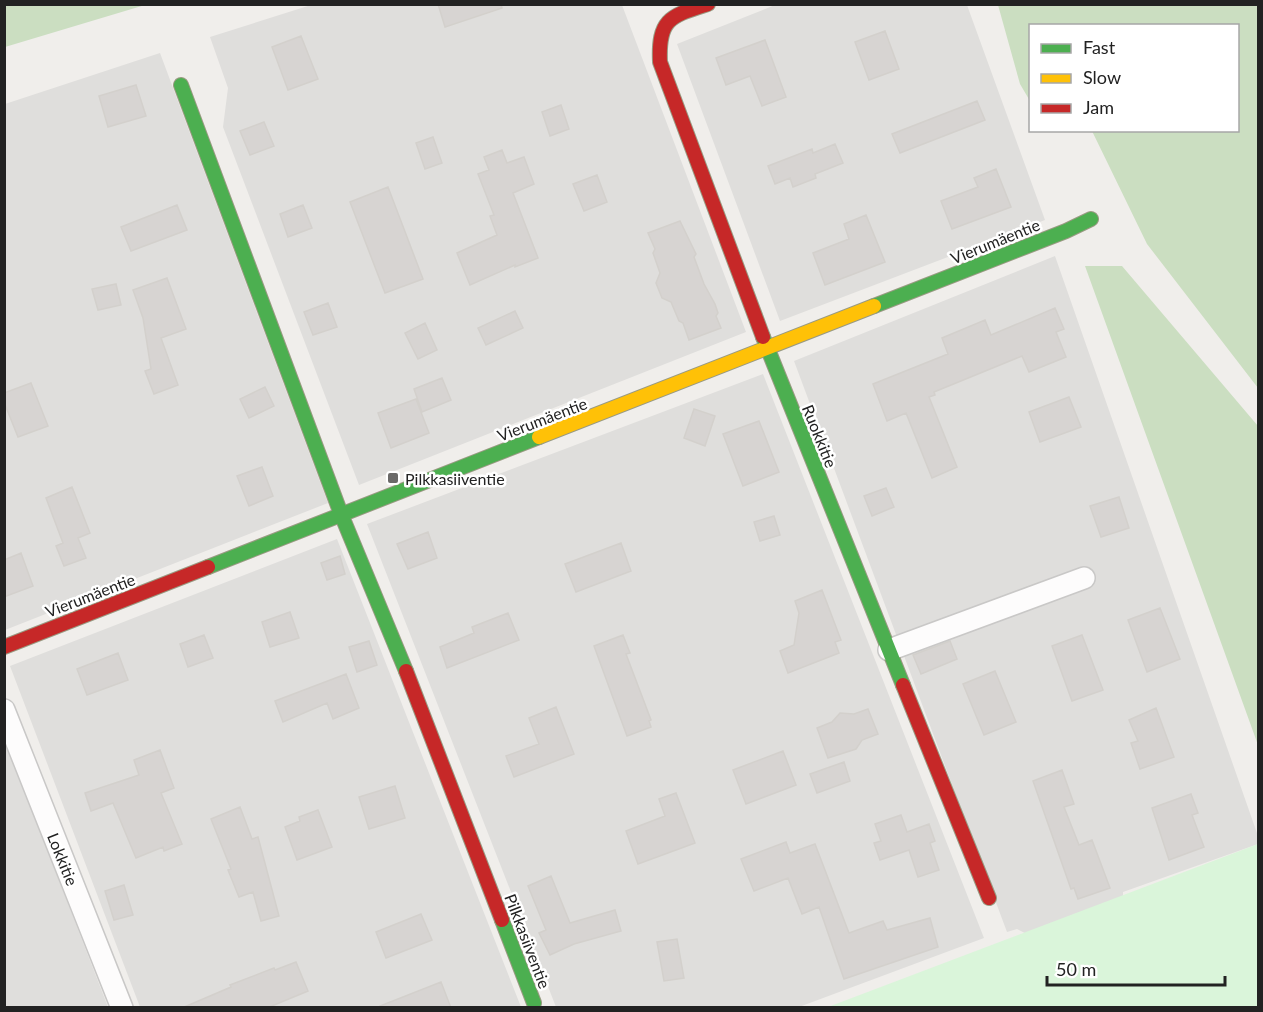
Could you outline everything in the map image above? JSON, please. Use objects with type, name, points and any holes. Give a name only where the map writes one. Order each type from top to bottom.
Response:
[{"type":"street","name":"Ruokkitie","points":[[708,4],[675,15],[662,33],[659,43],[660,62],[767,349],[989,898]]},
{"type":"street","name":"Pilkkasiiventie","points":[[181,85],[342,514],[399,653],[534,1003]]},
{"type":"street","name":"Vierumäentie","points":[[4,646],[767,349],[1066,231],[1091,219]]},
{"type":"street","points":[[889,650],[1084,578]]},
{"type":"street","name":"Lokkitie","points":[[4,710],[122,1008]]},
{"type":"shaded area","points":[[311,5],[622,5],[746,332],[359,485],[223,127],[228,88],[210,37]]},
{"type":"shaded area","points":[[775,5],[967,5],[1045,220],[780,321],[677,44]]},
{"type":"shaded area","points":[[160,53],[328,503],[5,630],[5,104]]},
{"type":"shaded area","points":[[1055,256],[1258,836],[1258,844],[1123,892],[1123,917],[1052,947],[1017,929],[1007,932],[794,361]]},
{"type":"shaded area","points":[[763,374],[984,938],[799,1007],[556,1007],[367,524]]},
{"type":"shaded area","points":[[337,539],[521,1007],[140,1007],[10,666]]},
{"type":"shaded area","points":[[5,741],[108,1007],[5,1007]]},
{"type":"green space","points":[[5,4],[145,4],[145,5],[5,47]]},
{"type":"green space","points":[[998,5],[1258,5],[1258,388],[1147,244],[1092,132],[1239,132],[1239,24],[1029,24],[1029,99],[1020,84]]},
{"type":"green space","points":[[1085,266],[1122,266],[1258,426],[1258,745]]},
{"type":"green space","points":[[1258,844],[1258,1007],[828,1007]]},
{"type":"building","points":[[438,4],[501,4],[502,8],[445,27]]},
{"type":"building","points":[[885,31],[899,69],[869,80],[855,42]]},
{"type":"building","points":[[301,36],[318,79],[288,90],[272,47]]},
{"type":"building","points":[[765,40],[786,97],[762,106],[750,76],[726,85],[716,58]]},
{"type":"building","points":[[136,85],[146,116],[108,127],[99,96]]},
{"type":"building","points":[[977,101],[985,120],[900,153],[892,134]]},
{"type":"building","points":[[561,105],[569,129],[550,136],[542,112]]},
{"type":"building","points":[[264,122],[274,146],[250,155],[240,131]]},
{"type":"building","points":[[433,137],[442,163],[425,169],[416,143]]},
{"type":"building","points":[[835,144],[843,163],[815,174],[816,178],[793,187],[790,178],[775,184],[768,166],[812,149],[813,153]]},
{"type":"building","points":[[502,150],[507,163],[524,157],[534,184],[513,193],[538,258],[515,267],[515,265],[470,285],[457,253],[497,235],[490,216],[494,215],[478,174],[489,170],[484,157]]},
{"type":"building","points":[[996,169],[1011,207],[952,229],[941,201],[978,187],[974,178]]},
{"type":"building","points":[[597,175],[607,202],[584,211],[573,184]]},
{"type":"building","points":[[388,187],[423,279],[385,293],[350,202]]},
{"type":"building","points":[[177,205],[187,230],[131,251],[121,227]]},
{"type":"building","points":[[303,205],[312,228],[288,237],[280,214]]},
{"type":"building","points":[[866,215],[885,262],[825,285],[813,253],[849,239],[844,224]]},
{"type":"building","points":[[680,221],[696,254],[694,257],[704,284],[715,304],[718,313],[716,316],[721,328],[689,340],[683,323],[679,321],[671,302],[662,298],[656,283],[660,273],[653,253],[655,249],[648,233]]},
{"type":"building","points":[[167,278],[186,329],[161,338],[178,385],[154,394],[145,371],[151,369],[143,318],[133,290]]},
{"type":"building","points":[[116,284],[121,305],[98,310],[92,289]]},
{"type":"building","points":[[328,303],[337,327],[313,335],[304,312]]},
{"type":"building","points":[[1055,308],[1064,329],[1056,332],[1066,357],[1029,372],[1022,356],[934,392],[935,395],[929,397],[957,467],[932,478],[906,413],[887,421],[873,384],[948,354],[942,338],[985,320],[991,335]]},
{"type":"building","points":[[515,311],[523,328],[486,345],[478,328]]},
{"type":"building","points":[[425,323],[437,350],[418,359],[405,333]]},
{"type":"building","points":[[442,378],[451,400],[422,412],[414,389]]},
{"type":"building","points":[[31,383],[48,426],[18,437],[4,402],[4,393]]},
{"type":"building","points":[[265,387],[274,406],[249,418],[240,399]]},
{"type":"building","points":[[1069,397],[1081,427],[1040,442],[1029,412]]},
{"type":"building","points":[[416,399],[429,433],[391,448],[378,413]]},
{"type":"building","points":[[694,409],[715,416],[705,446],[684,438]]},
{"type":"building","points":[[759,421],[779,472],[743,486],[723,434]]},
{"type":"building","points":[[262,467],[273,496],[249,506],[237,476]]},
{"type":"building","points":[[72,487],[90,533],[78,538],[86,558],[64,566],[56,546],[63,543],[46,498]]},
{"type":"building","points":[[886,488],[894,507],[872,516],[864,496]]},
{"type":"building","points":[[1119,497],[1129,528],[1101,537],[1090,506]]},
{"type":"building","points":[[774,516],[780,535],[760,541],[754,522]]},
{"type":"building","points":[[428,532],[437,558],[408,569],[397,544]]},
{"type":"building","points":[[621,543],[631,571],[576,592],[565,564]]},
{"type":"building","points":[[21,553],[33,586],[4,597],[4,560]]},
{"type":"building","points":[[340,556],[345,574],[327,580],[321,563]]},
{"type":"building","points":[[822,590],[841,640],[835,642],[839,653],[788,673],[780,651],[794,645],[799,613],[795,601]]},
{"type":"building","points":[[1160,608],[1180,659],[1147,672],[1128,620]]},
{"type":"building","points":[[290,612],[299,638],[270,647],[262,622]]},
{"type":"building","points":[[508,613],[519,640],[447,668],[440,647],[474,633],[472,627]]},
{"type":"building","points":[[204,635],[213,658],[188,667],[180,644]]},
{"type":"building","points":[[623,635],[630,653],[626,654],[651,720],[649,721],[651,727],[627,736],[594,646]]},
{"type":"building","points":[[1082,635],[1103,690],[1072,701],[1052,646]]},
{"type":"building","points":[[369,641],[377,665],[357,672],[349,647]]},
{"type":"building","points":[[950,641],[957,659],[921,674],[913,655]]},
{"type":"building","points":[[118,653],[128,680],[87,695],[77,669]]},
{"type":"building","points":[[995,671],[1016,722],[984,735],[963,684]]},
{"type":"building","points":[[346,674],[359,708],[333,719],[327,703],[283,722],[275,701]]},
{"type":"building","points":[[556,707],[574,754],[514,777],[506,756],[539,744],[529,718]]},
{"type":"building","points":[[1156,708],[1174,757],[1140,769],[1131,743],[1138,741],[1129,720]]},
{"type":"building","points":[[868,709],[878,734],[862,740],[856,749],[828,758],[817,728],[832,722],[840,713],[854,714]]},
{"type":"building","points":[[160,750],[174,788],[161,793],[182,844],[164,851],[163,847],[136,858],[113,803],[91,811],[85,793],[139,775],[134,760]]},
{"type":"building","points":[[783,751],[796,785],[746,804],[733,770]]},
{"type":"building","points":[[844,762],[850,781],[817,793],[810,774]]},
{"type":"building","points":[[1062,770],[1074,804],[1064,807],[1079,845],[1092,840],[1110,888],[1078,899],[1074,888],[1071,889],[1033,781]]},
{"type":"building","points":[[395,786],[405,818],[369,829],[359,797]]},
{"type":"building","points":[[676,793],[695,843],[638,864],[626,831],[665,816],[659,799]]},
{"type":"building","points":[[1191,794],[1198,813],[1192,815],[1204,847],[1169,860],[1152,808]]},
{"type":"building","points":[[240,807],[252,839],[258,837],[279,916],[261,921],[253,892],[239,897],[228,870],[231,869],[211,819]]},
{"type":"building","points":[[318,810],[332,847],[297,860],[285,827],[300,821],[299,817]]},
{"type":"building","points":[[901,815],[907,832],[929,824],[935,841],[930,843],[939,870],[918,877],[909,850],[880,860],[874,843],[881,841],[875,824]]},
{"type":"building","points":[[786,842],[790,853],[815,844],[849,933],[883,921],[887,930],[930,918],[938,947],[844,979],[819,907],[802,914],[788,878],[754,891],[741,859]]},
{"type":"building","points":[[551,876],[570,923],[615,910],[621,931],[574,944],[550,955],[539,933],[546,930],[528,886]]},
{"type":"building","points":[[124,885],[133,915],[114,920],[105,891]]},
{"type":"building","points":[[421,914],[432,940],[386,958],[376,932]]},
{"type":"building","points":[[677,939],[684,978],[664,981],[657,942]]},
{"type":"building","points":[[296,962],[308,991],[267,1008],[182,1008],[231,987],[230,985]]},
{"type":"building","points":[[441,982],[451,1008],[380,1008],[380,1006]]},
{"type":"traffic: fast","points":[[181,85],[341,514],[406,671]]},
{"type":"traffic: fast","points":[[874,306],[1066,231],[1091,219]]},
{"type":"traffic: fast","points":[[763,337],[903,685]]},
{"type":"traffic: fast","points":[[208,567],[539,437]]},
{"type":"traffic: fast","points":[[502,920],[534,1003]]},
{"type":"traffic: slow","points":[[539,437],[874,306]]},
{"type":"traffic: jam","points":[[708,4],[685,12],[669,21],[661,36],[660,62],[763,337]]},
{"type":"traffic: jam","points":[[4,647],[208,567]]},
{"type":"traffic: jam","points":[[406,671],[502,920]]},
{"type":"traffic: jam","points":[[903,685],[989,898]]},
{"type":"place","name":"Pilkkasiiventie","points":[[393,478]]}]
